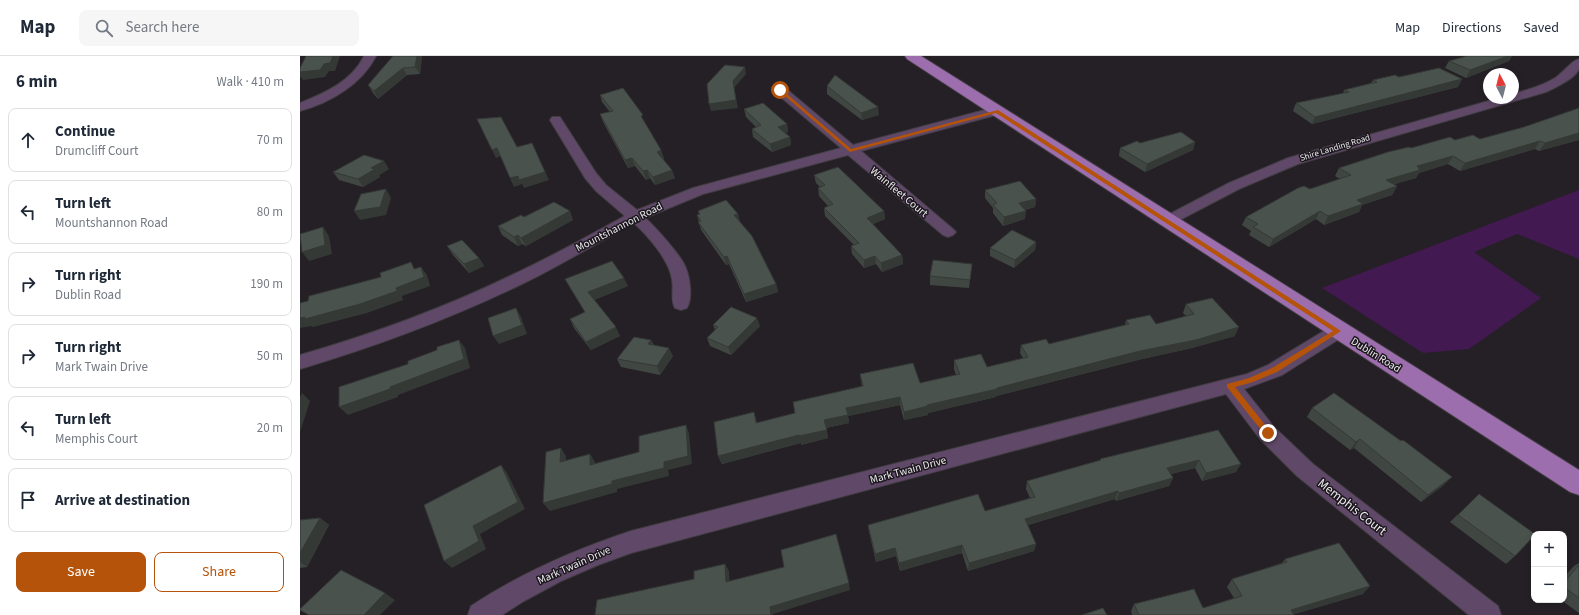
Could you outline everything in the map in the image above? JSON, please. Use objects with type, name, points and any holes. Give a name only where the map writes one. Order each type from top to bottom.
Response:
[{"type":"main road","name":"Dublin Road","points":[[912,56],[1338,331],[1579,484]]},
{"type":"street","points":[[300,107],[339,88],[362,70],[370,56]]},
{"type":"street","name":"Shire Landing Road","points":[[1519,96],[1546,88],[1560,81],[1571,73],[1579,62]]},
{"type":"street","name":"Wainfleet Court","points":[[780,90],[948,232]]},
{"type":"street","name":"Shire Landing Road","points":[[1167,221],[1234,186],[1293,161],[1491,104]]},
{"type":"street","name":"Mountshannon Road","points":[[300,362],[337,351],[431,318],[519,279],[636,216],[698,191],[996,111]]},
{"type":"street","points":[[556,120],[590,175],[601,188],[636,216],[647,227],[677,265],[681,281],[680,304]]},
{"type":"street","name":"Mark Twain Drive","points":[[480,615],[525,587],[565,567],[600,552],[631,542],[1251,380],[1275,370],[1338,331]]},
{"type":"street","name":"Memphis Court","points":[[1230,385],[1268,433],[1305,470],[1482,613]]},
{"type":"shaded area","points":[[1579,190],[1579,259],[1517,234],[1474,252],[1541,298],[1469,349],[1423,353],[1322,288]]},
{"type":"building","points":[[306,56],[333,56],[330,63],[324,64],[320,70],[300,72],[300,68]]},
{"type":"building","points":[[393,56],[417,56],[415,67],[403,68],[374,91],[368,85]]},
{"type":"building","points":[[1467,56],[1508,56],[1470,70],[1449,61]]},
{"type":"building","points":[[725,65],[745,67],[733,81],[736,100],[709,104],[707,84]]},
{"type":"building","points":[[1439,68],[1462,79],[1315,117],[1296,103],[1349,92],[1344,90],[1377,82],[1373,80],[1395,75],[1399,77]]},
{"type":"building","points":[[835,75],[878,107],[861,113],[827,86]]},
{"type":"building","points":[[623,88],[643,115],[641,116],[661,150],[657,152],[672,170],[653,177],[647,170],[643,171],[632,158],[625,160],[600,114],[613,111],[600,95]]},
{"type":"building","points":[[763,103],[787,124],[778,127],[790,137],[770,144],[752,129],[761,125],[744,109]]},
{"type":"building","points":[[1579,108],[1579,133],[1545,143],[1540,141],[1465,163],[1453,156],[1417,166],[1420,170],[1386,180],[1397,186],[1357,200],[1363,204],[1328,216],[1320,211],[1273,239],[1253,227],[1258,224],[1246,217],[1298,188],[1304,186],[1310,189],[1351,175],[1339,168],[1388,152],[1409,147],[1411,148],[1450,137],[1455,140],[1473,135],[1480,139],[1524,127]]},
{"type":"building","points":[[501,117],[517,147],[532,143],[545,172],[519,180],[518,176],[510,178],[497,148],[492,150],[477,119]]},
{"type":"building","points":[[1181,132],[1195,142],[1147,164],[1120,148],[1137,141],[1140,143]]},
{"type":"building","points":[[364,155],[384,161],[371,168],[375,169],[358,179],[333,172]]},
{"type":"building","points":[[838,167],[884,211],[867,218],[902,255],[881,263],[875,256],[864,260],[851,246],[859,243],[824,208],[833,204],[818,188],[825,185],[814,175]]},
{"type":"building","points":[[1020,181],[1036,199],[1019,203],[1026,211],[1004,217],[993,205],[997,203],[985,190]]},
{"type":"building","points":[[386,189],[380,207],[354,211],[361,194]]},
{"type":"building","points":[[726,200],[738,214],[734,215],[752,236],[776,284],[744,294],[727,256],[724,257],[698,222],[701,221],[697,215],[700,214],[698,211]]},
{"type":"building","points":[[554,202],[570,211],[521,238],[518,235],[514,237],[498,226],[521,215],[524,217]]},
{"type":"building","points":[[323,227],[325,245],[302,252],[300,234]]},
{"type":"building","points":[[1012,230],[1036,242],[1015,260],[990,248]]},
{"type":"building","points":[[462,240],[479,258],[464,264],[447,246]]},
{"type":"building","points":[[933,260],[972,264],[970,280],[930,276]]},
{"type":"building","points":[[612,261],[624,278],[588,292],[616,327],[586,342],[570,319],[585,312],[565,279]]},
{"type":"building","points":[[411,262],[414,269],[421,267],[424,277],[396,288],[397,291],[360,304],[305,319],[305,317],[300,318],[300,303],[308,301],[309,296],[381,277],[380,273]]},
{"type":"building","points":[[1212,298],[1239,327],[1196,340],[1140,351],[904,412],[900,397],[846,408],[848,415],[824,420],[827,430],[799,435],[718,456],[714,422],[754,412],[756,423],[795,413],[793,402],[863,386],[860,374],[913,363],[920,383],[960,374],[954,360],[981,354],[987,367],[1028,357],[1021,345],[1046,339],[1049,344],[1129,324],[1126,320],[1150,315],[1156,324],[1194,314],[1186,304]]},
{"type":"building","points":[[731,307],[757,318],[728,347],[707,338],[718,327],[713,325]]},
{"type":"building","points":[[516,308],[522,325],[493,336],[488,318]]},
{"type":"building","points":[[634,337],[651,340],[648,344],[669,348],[657,366],[617,359]]},
{"type":"building","points":[[459,340],[464,359],[390,387],[390,389],[339,407],[339,387],[408,364],[408,361],[437,350],[437,347]]},
{"type":"building","points":[[1334,393],[1401,441],[1403,440],[1452,477],[1428,495],[1360,439],[1356,442],[1312,408]]},
{"type":"building","points":[[686,425],[688,456],[664,462],[664,468],[612,481],[612,484],[543,503],[546,452],[561,448],[560,462],[590,454],[590,465],[639,452],[639,436]]},
{"type":"building","points":[[1218,430],[1241,464],[1206,473],[1199,460],[1167,468],[1173,478],[1119,493],[1118,491],[1025,519],[1036,544],[969,563],[962,545],[899,563],[895,548],[875,554],[868,525],[978,494],[985,511],[1035,497],[1027,481],[1101,460],[1100,459]]},
{"type":"building","points":[[501,465],[518,502],[473,526],[479,541],[444,561],[424,505]]},
{"type":"building","points":[[1479,494],[1531,531],[1531,539],[1515,556],[1458,515]]},
{"type":"building","points":[[320,518],[300,553],[300,520]]},
{"type":"building","points":[[836,534],[849,583],[770,607],[771,615],[595,615],[597,600],[694,579],[694,571],[725,564],[726,582],[784,567],[781,550]]},
{"type":"building","points":[[1339,543],[1370,586],[1291,610],[1294,615],[1139,615],[1134,604],[1194,589],[1203,608],[1242,596],[1232,579],[1287,562],[1285,559]]},
{"type":"building","points":[[1579,565],[1579,598],[1567,589],[1567,579]]},
{"type":"building","points":[[341,570],[385,593],[364,615],[309,615],[300,610],[300,609]]},
{"type":"building","points":[[1103,608],[1107,615],[1082,615]]},
{"type":"route","points":[[780,90],[850,150],[996,111],[1338,331],[1275,370],[1251,380],[1230,385],[1268,433]]}]
